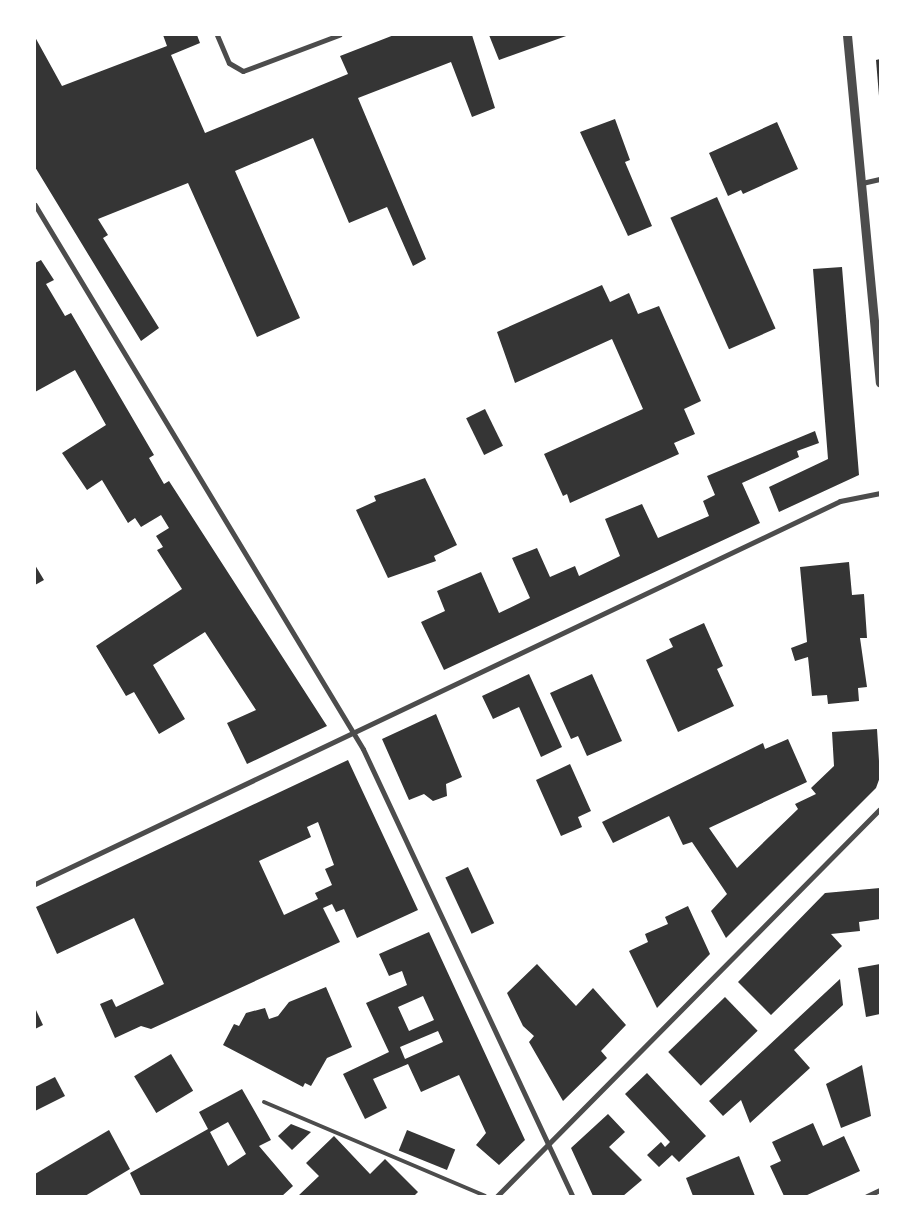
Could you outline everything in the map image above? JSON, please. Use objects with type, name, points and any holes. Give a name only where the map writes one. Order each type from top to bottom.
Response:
[{"type":"street","points":[[217,35],[226,56],[234,68],[248,71],[339,35]]},
{"type":"street","points":[[847,35],[880,382]]},
{"type":"street","points":[[862,183],[880,179]]},
{"type":"street","points":[[35,205],[354,734],[572,1196]]},
{"type":"street","points":[[35,884],[354,734],[840,501],[880,493]]},
{"type":"street","points":[[497,1196],[548,1147],[880,809]]},
{"type":"street","points":[[867,1196],[880,1190]]},
{"type":"lane","points":[[264,1102],[485,1196]]},
{"type":"building","points":[[163,35],[197,35],[200,43],[171,55],[205,133],[348,74],[340,56],[394,35],[472,35],[495,108],[472,117],[451,62],[358,98],[426,259],[413,266],[387,207],[349,223],[313,138],[235,171],[300,318],[257,337],[188,183],[98,219],[108,235],[103,238],[159,328],[141,341],[35,167],[35,37],[62,86],[167,46]]},
{"type":"building","points":[[489,35],[569,35],[499,60]]},
{"type":"building","points":[[880,59],[880,96],[879,96],[876,60]]},
{"type":"building","points":[[615,119],[630,160],[625,162],[652,226],[628,236],[580,132]]},
{"type":"building","points":[[777,122],[798,169],[743,194],[741,190],[728,196],[709,153]]},
{"type":"building","points":[[717,197],[776,329],[729,349],[670,218]]},
{"type":"building","points":[[41,260],[54,280],[46,284],[65,316],[71,313],[154,455],[149,458],[164,484],[169,481],[327,726],[247,764],[227,723],[256,710],[205,632],[153,665],[185,719],[159,734],[134,692],[126,696],[96,646],[182,589],[157,550],[163,547],[156,536],[169,528],[161,515],[141,527],[135,518],[128,523],[102,480],[87,490],[62,453],[106,425],[75,370],[35,392],[35,263]]},
{"type":"building","points":[[842,267],[859,475],[779,512],[769,487],[828,459],[813,269]]},
{"type":"building","points":[[602,285],[610,302],[629,293],[638,314],[659,306],[701,401],[684,409],[695,434],[674,443],[679,454],[570,503],[567,494],[563,496],[544,454],[643,409],[612,339],[515,383],[497,332]]},
{"type":"building","points":[[485,409],[503,446],[484,455],[466,418]]},
{"type":"building","points":[[815,431],[819,443],[797,451],[799,457],[742,483],[760,523],[444,670],[421,622],[445,611],[437,591],[481,572],[499,613],[530,598],[512,558],[537,548],[550,577],[575,566],[579,576],[620,556],[605,519],[642,504],[658,538],[709,516],[703,501],[715,495],[707,476]]},
{"type":"building","points":[[425,478],[457,545],[434,556],[436,561],[388,578],[356,510],[376,501],[374,496]]},
{"type":"building","points":[[849,562],[852,595],[864,594],[867,638],[860,638],[867,687],[858,688],[859,701],[828,704],[827,695],[812,696],[808,657],[795,661],[791,648],[807,642],[800,567]]},
{"type":"building","points":[[35,565],[44,580],[35,585]]},
{"type":"building","points":[[704,623],[723,666],[717,669],[734,706],[678,732],[646,660],[673,647],[669,639]]},
{"type":"building","points":[[529,674],[562,747],[541,757],[519,707],[493,719],[482,696]]},
{"type":"building","points":[[592,674],[622,741],[587,756],[578,736],[571,739],[550,693]]},
{"type":"building","points":[[436,714],[462,777],[446,784],[447,796],[433,801],[424,794],[409,800],[382,739]]},
{"type":"building","points":[[877,729],[880,777],[876,788],[726,938],[711,911],[727,894],[692,842],[683,845],[669,816],[613,843],[602,822],[763,743],[765,749],[788,739],[807,782],[709,828],[737,868],[798,809],[795,804],[816,794],[811,788],[834,766],[832,732]]},
{"type":"building","points":[[348,760],[418,910],[357,938],[344,909],[336,912],[332,904],[323,908],[340,942],[151,1029],[141,1026],[115,1038],[100,1004],[112,999],[116,1007],[164,984],[134,918],[57,954],[36,907]],"holes":[[[318,822],[334,865],[325,869],[332,885],[315,893],[318,899],[284,915],[259,861],[311,837],[307,827]]]},
{"type":"building","points":[[570,764],[591,811],[578,817],[582,827],[561,836],[536,780]]},
{"type":"building","points":[[468,867],[494,923],[472,934],[445,878]]},
{"type":"building","points":[[880,888],[880,919],[859,922],[860,931],[831,934],[842,946],[771,1015],[738,982],[825,893]]},
{"type":"building","points":[[688,906],[710,954],[657,1008],[629,951],[648,942],[645,934],[668,924],[665,917]]},
{"type":"building","points":[[429,932],[525,1140],[499,1165],[476,1145],[486,1133],[459,1075],[421,1092],[408,1064],[373,1079],[387,1108],[365,1119],[343,1074],[389,1052],[366,1003],[407,985],[402,971],[389,976],[379,954]],"holes":[[[423,996],[434,1020],[409,1031],[398,1007]],[[438,1031],[443,1042],[405,1059],[400,1047]]]},
{"type":"building","points":[[537,964],[576,1006],[593,988],[626,1025],[601,1051],[607,1058],[563,1101],[529,1042],[534,1036],[523,1026],[507,993]]},
{"type":"building","points":[[880,964],[880,1014],[866,1017],[858,968]]},
{"type":"building","points":[[840,979],[843,1005],[794,1050],[810,1068],[750,1123],[741,1100],[723,1116],[709,1101]]},
{"type":"building","points":[[326,987],[352,1047],[327,1058],[311,1086],[305,1083],[303,1087],[223,1045],[234,1024],[239,1026],[246,1013],[265,1008],[269,1019],[278,1016],[289,1002]]},
{"type":"building","points":[[725,997],[758,1031],[701,1086],[668,1052]]},
{"type":"building","points":[[35,1008],[43,1025],[35,1029]]},
{"type":"building","points":[[171,1054],[193,1091],[156,1113],[134,1076]]},
{"type":"building","points":[[862,1065],[871,1116],[841,1128],[826,1084]]},
{"type":"building","points":[[647,1073],[706,1136],[679,1162],[672,1155],[659,1167],[647,1155],[661,1142],[665,1147],[670,1142],[625,1094]]},
{"type":"building","points":[[55,1077],[65,1096],[35,1111],[35,1087]]},
{"type":"building","points":[[242,1089],[271,1140],[259,1146],[293,1186],[282,1196],[141,1196],[130,1173],[208,1129],[199,1112]],"holes":[[[228,1122],[246,1154],[228,1166],[210,1132]]]},
{"type":"building","points":[[608,1114],[625,1132],[609,1147],[642,1180],[623,1196],[593,1196],[571,1148]]},
{"type":"building","points":[[813,1123],[823,1146],[844,1136],[860,1171],[805,1196],[784,1196],[770,1166],[781,1161],[772,1142]]},
{"type":"building","points":[[291,1124],[311,1132],[292,1150],[278,1136]]},
{"type":"building","points":[[109,1130],[130,1169],[85,1196],[35,1196],[35,1174]]},
{"type":"building","points":[[407,1130],[455,1149],[447,1170],[399,1150]]},
{"type":"building","points":[[334,1136],[370,1174],[385,1159],[418,1192],[414,1196],[298,1196],[319,1176],[306,1163]]},
{"type":"building","points":[[739,1156],[755,1196],[693,1196],[686,1178]]}]
